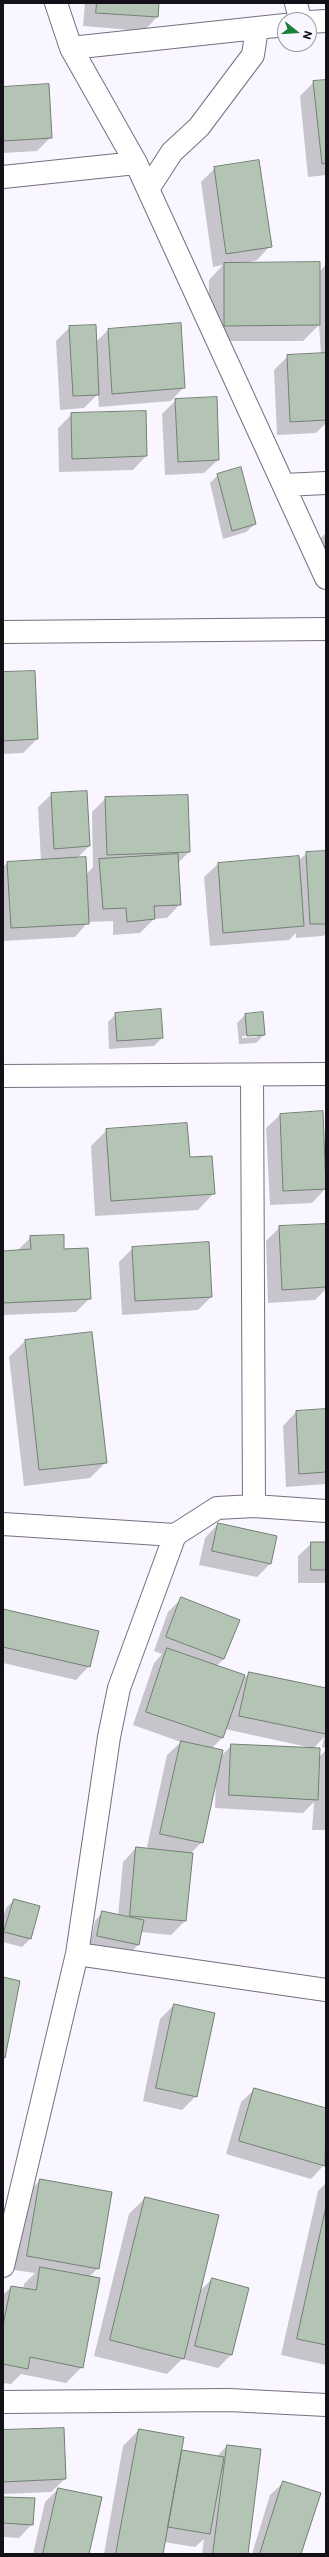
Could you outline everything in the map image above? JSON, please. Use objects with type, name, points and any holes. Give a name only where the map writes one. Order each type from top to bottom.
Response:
[{"type":"street","points":[[56,3],[71,48],[136,163],[326,578]]},
{"type":"street","points":[[71,48],[277,25]]},
{"type":"street","points":[[148,189],[172,152],[199,128],[253,55],[257,28]]},
{"type":"street","points":[[3,177],[136,163]]},
{"type":"street","points":[[284,485],[326,483]]},
{"type":"street","points":[[3,632],[326,629]]},
{"type":"street","points":[[3,1076],[326,1074]]},
{"type":"street","points":[[252,1075],[254,1506]]},
{"type":"street","points":[[3,1524],[175,1535],[217,1508],[254,1506],[326,1511]]},
{"type":"street","points":[[3,2266],[77,1954],[109,1737],[119,1688],[175,1535]]},
{"type":"street","points":[[77,1954],[326,1990]]},
{"type":"street","points":[[3,2402],[229,2400],[326,2405]]},
{"type":"building","points":[[97,3],[159,3],[158,17],[96,13]]},
{"type":"building","points":[[326,80],[326,163],[322,164],[313,81]]},
{"type":"building","points":[[49,84],[52,138],[3,141],[3,87]]},
{"type":"building","points":[[259,160],[272,247],[226,254],[214,167]]},
{"type":"building","points":[[320,262],[320,325],[224,326],[224,263]]},
{"type":"building","points":[[181,323],[185,388],[112,394],[108,329]]},
{"type":"building","points":[[96,325],[99,395],[73,396],[69,326]]},
{"type":"building","points":[[326,353],[326,420],[290,422],[287,355]]},
{"type":"building","points":[[217,397],[219,460],[178,462],[175,399]]},
{"type":"building","points":[[146,411],[147,456],[72,459],[71,413]]},
{"type":"building","points":[[241,467],[256,524],[232,531],[217,474]]},
{"type":"building","points":[[35,671],[38,739],[3,741],[3,672]]},
{"type":"building","points":[[87,791],[90,846],[54,849],[51,793]]},
{"type":"building","points":[[188,795],[190,852],[107,855],[105,797]]},
{"type":"building","points":[[326,851],[326,924],[310,924],[306,852]]},
{"type":"building","points":[[178,854],[181,905],[154,906],[155,919],[127,922],[126,908],[103,909],[99,859]]},
{"type":"building","points":[[299,856],[304,926],[223,933],[218,863]]},
{"type":"building","points":[[86,857],[89,924],[11,928],[7,862]]},
{"type":"building","points":[[161,1009],[163,1038],[117,1041],[115,1013]]},
{"type":"building","points":[[263,1012],[265,1035],[247,1036],[245,1014]]},
{"type":"building","points":[[323,1111],[326,1189],[283,1191],[280,1114]]},
{"type":"building","points":[[187,1123],[190,1157],[212,1156],[215,1194],[111,1201],[106,1129]]},
{"type":"building","points":[[326,1224],[326,1287],[282,1290],[279,1226]]},
{"type":"building","points":[[64,1235],[64,1249],[88,1248],[91,1299],[3,1303],[3,1251],[31,1249],[30,1236]]},
{"type":"building","points":[[209,1242],[212,1297],[135,1301],[132,1247]]},
{"type":"building","points":[[92,1332],[107,1463],[39,1470],[25,1340]]},
{"type":"building","points":[[326,1409],[326,1472],[299,1474],[296,1411]]},
{"type":"building","points":[[218,1523],[277,1536],[271,1564],[212,1551]]},
{"type":"building","points":[[311,1542],[326,1542],[326,1570],[311,1570]]},
{"type":"building","points":[[181,1597],[240,1620],[224,1659],[166,1637]]},
{"type":"building","points":[[3,1609],[99,1631],[90,1667],[3,1647]]},
{"type":"building","points":[[167,1648],[245,1675],[223,1738],[146,1712]]},
{"type":"building","points":[[249,1672],[326,1688],[326,1734],[239,1716]]},
{"type":"building","points":[[181,1741],[223,1750],[203,1843],[160,1834]]},
{"type":"building","points":[[231,1744],[320,1748],[318,1800],[229,1795]]},
{"type":"building","points":[[136,1847],[193,1853],[186,1921],[130,1916]]},
{"type":"building","points":[[14,1899],[40,1906],[31,1939],[4,1932]]},
{"type":"building","points":[[102,1911],[144,1920],[139,1945],[97,1936]]},
{"type":"building","points":[[3,1977],[20,1981],[5,2058],[3,2057]]},
{"type":"building","points":[[174,2004],[215,2013],[197,2097],[156,2088]]},
{"type":"building","points":[[254,2088],[326,2108],[325,2166],[239,2141]]},
{"type":"building","points":[[40,2179],[112,2192],[99,2269],[27,2256]]},
{"type":"building","points":[[145,2197],[219,2215],[184,2359],[110,2340]]},
{"type":"building","points":[[326,2207],[326,2345],[297,2339]]},
{"type":"building","points":[[40,2267],[100,2278],[83,2368],[30,2357],[28,2369],[3,2364],[3,2325],[11,2286],[36,2290]]},
{"type":"building","points":[[212,2278],[249,2288],[232,2355],[195,2346]]},
{"type":"building","points":[[64,2428],[66,2479],[3,2482],[3,2430]]},
{"type":"building","points":[[139,2429],[184,2437],[163,2554],[116,2554]]},
{"type":"building","points":[[227,2445],[261,2449],[248,2554],[213,2554]]},
{"type":"building","points":[[182,2450],[224,2457],[210,2534],[168,2527]]},
{"type":"building","points":[[283,2481],[321,2493],[301,2554],[260,2554]]},
{"type":"building","points":[[58,2488],[102,2497],[89,2554],[43,2554]]},
{"type":"building","points":[[3,2497],[35,2498],[33,2525],[3,2523]]}]
